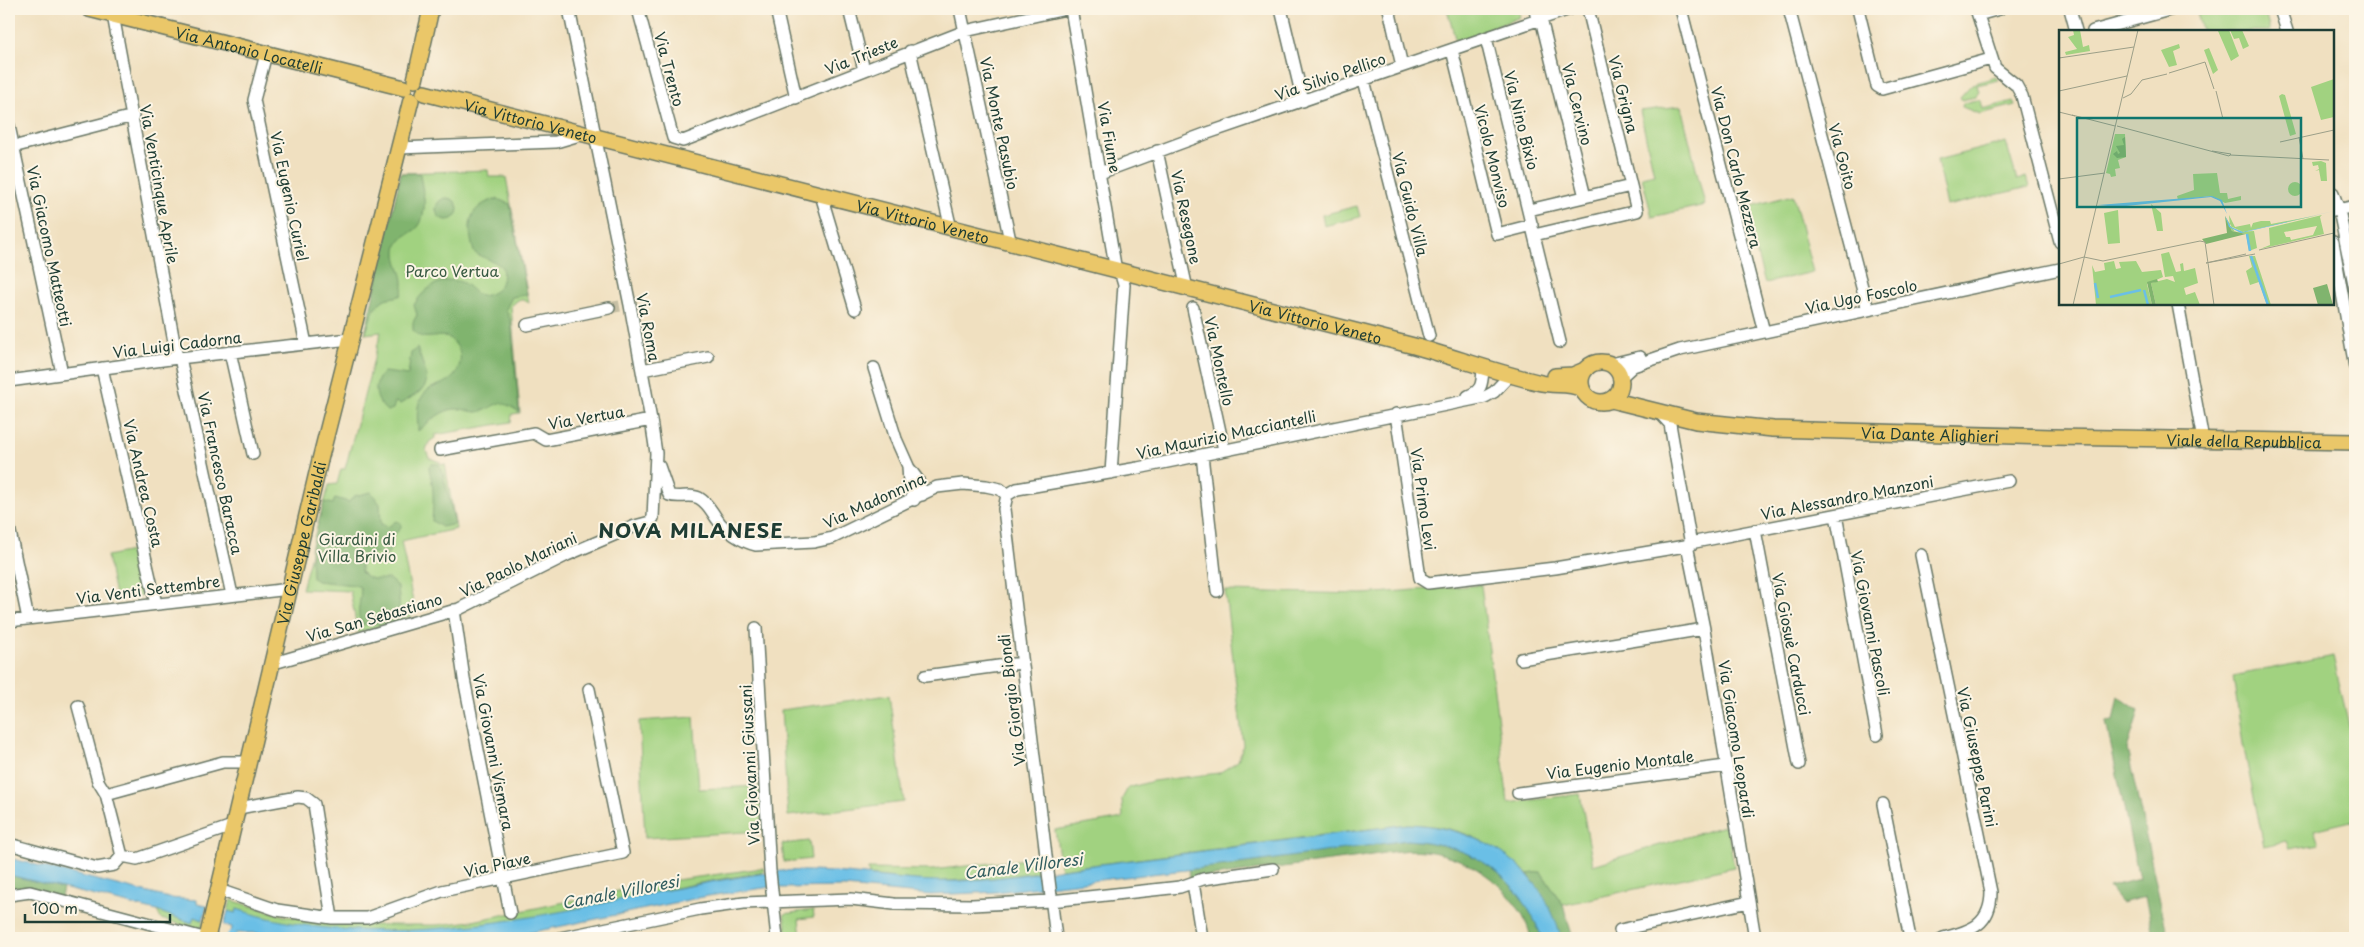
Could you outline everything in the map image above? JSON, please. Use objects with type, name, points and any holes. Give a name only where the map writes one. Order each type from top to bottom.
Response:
[{"type":"main road","name":"Via Antonio Locatelli","points":[[89,9],[413,90]]},
{"type":"main road","name":"Via Giuseppe Garibaldi","points":[[206,938],[239,808],[350,339],[399,148],[431,9]]},
{"type":"main road","name":"Via Vittorio Veneto","points":[[413,90],[1012,245],[1187,289],[1425,342],[1476,358],[1544,375],[1573,375],[1585,370]]},
{"type":"main road","name":"Via Vittorio Veneto","points":[[1425,342],[1483,368],[1549,384],[1573,385],[1582,389]]},
{"type":"main road","points":[[1594,363],[1611,364],[1621,382],[1611,400],[1598,402],[1591,400],[1582,389],[1581,383],[1585,370],[1594,363]]},
{"type":"main road","name":"Via Dante Alighieri","points":[[1621,382],[1632,396],[1728,424]]},
{"type":"main road","name":"Via Dante Alighieri","points":[[1611,400],[1696,421],[1804,431],[2133,439]]},
{"type":"main road","name":"Viale della Repubblica","points":[[2133,439],[2355,442]]},
{"type":"street","name":"Via Roma","points":[[570,9],[590,136],[642,370],[651,420],[656,453],[654,516],[650,522]]},
{"type":"street","name":"Via Trento","points":[[638,9],[673,138]]},
{"type":"street","points":[[776,9],[796,98]]},
{"type":"street","points":[[849,9],[864,70]]},
{"type":"street","name":"Via Monte Pasubio","points":[[960,9],[1012,245]]},
{"type":"street","name":"Via Trieste","points":[[673,138],[677,141],[683,141],[965,31],[1066,9]]},
{"type":"street","name":"Via Fiume","points":[[1071,9],[1116,271],[1123,279],[1125,289],[1111,473]]},
{"type":"street","points":[[1281,9],[1303,101]]},
{"type":"street","points":[[1389,9],[1402,66]]},
{"type":"street","name":"Via Cervino","points":[[1535,9],[1536,15],[1541,19],[1585,197]]},
{"type":"street","name":"Via Silvio Pellico","points":[[1100,173],[1157,151],[1570,9]]},
{"type":"street","name":"Via Grigna","points":[[1588,9],[1631,186]]},
{"type":"street","name":"Via Don Carlo Mezzera","points":[[1681,9],[1764,332]]},
{"type":"street","name":"Via Goito","points":[[1790,9],[1868,310]]},
{"type":"street","points":[[1858,9],[1877,86],[1882,89],[1991,59]]},
{"type":"street","points":[[1999,9],[1977,12],[1995,68],[2016,85],[2022,96],[2059,238]]},
{"type":"street","points":[[2070,9],[2076,30]]},
{"type":"street","points":[[2094,30],[2134,14],[2173,9]]},
{"type":"street","points":[[2280,9],[2287,30]]},
{"type":"street","name":"Via Venticinque Aprile","points":[[113,15],[178,358]]},
{"type":"street","name":"Via Nino Bixio","points":[[1486,38],[1560,342]]},
{"type":"street","name":"Vicolo Monviso","points":[[1452,50],[1497,234],[1533,230]]},
{"type":"street","points":[[910,51],[951,229]]},
{"type":"street","name":"Via Eugenio Curiel","points":[[266,54],[254,100],[306,344]]},
{"type":"street","name":"Via Guido Villa","points":[[1364,80],[1425,342]]},
{"type":"street","points":[[11,147],[133,116]]},
{"type":"street","name":"Via Giacomo Matteotti","points":[[9,126],[11,147],[62,373]]},
{"type":"street","points":[[399,148],[556,142],[590,136]]},
{"type":"street","name":"Via Resegone","points":[[1157,151],[1187,289]]},
{"type":"street","points":[[1529,210],[1631,186],[1638,211],[1533,230]]},
{"type":"street","points":[[821,195],[855,310]]},
{"type":"street","points":[[2355,206],[2336,210],[2355,289]]},
{"type":"street","points":[[2334,248],[2355,367]]},
{"type":"street","name":"Via Ugo Foscolo","points":[[1611,364],[2059,269]]},
{"type":"street","points":[[2178,305],[2203,440]]},
{"type":"street","points":[[527,325],[608,308]]},
{"type":"street","name":"Via Montello","points":[[1193,308],[1224,450]]},
{"type":"street","name":"Via Luigi Cadorna","points":[[9,381],[178,358],[350,339]]},
{"type":"street","points":[[230,352],[253,454]]},
{"type":"street","name":"Via Ugo Foscolo","points":[[1621,382],[1633,366],[1669,353]]},
{"type":"street","points":[[642,370],[708,357]]},
{"type":"street","name":"Via Francesco Baracca","points":[[178,358],[232,595]]},
{"type":"street","name":"Via Andrea Costa","points":[[102,368],[156,604]]},
{"type":"street","points":[[874,368],[896,439],[908,466],[909,483],[918,497]]},
{"type":"street","name":"Via Maurizio Macciantelli","points":[[1453,402],[1480,390],[1483,368]]},
{"type":"street","name":"Via Maurizio Macciantelli","points":[[1007,495],[1017,489],[1111,473],[1485,397],[1494,392],[1510,375]]},
{"type":"street","name":"Via Giacomo Leopardi","points":[[1660,413],[1668,421],[1671,430],[1755,938]]},
{"type":"street","name":"Via Primo Levi","points":[[1396,414],[1420,578],[1428,583]]},
{"type":"street","name":"Via Vertua","points":[[440,450],[534,433],[546,440],[651,420]]},
{"type":"street","name":"Via Madonnina","points":[[656,453],[669,495],[690,495],[699,498],[711,508],[720,522],[752,545],[814,542],[832,538],[937,487],[962,484],[997,488],[1007,495]]},
{"type":"street","points":[[1202,455],[1217,591]]},
{"type":"street","name":"Via Alessandro Manzoni","points":[[1428,583],[1555,568],[1836,516],[2009,481]]},
{"type":"street","name":"Via Giorgio Biondi","points":[[1007,495],[1004,509],[1021,663],[1056,938]]},
{"type":"street","name":"Via Giovanni Pascoli","points":[[1836,516],[1877,736]]},
{"type":"street","name":"Via Paolo Mariani","points":[[454,610],[567,555],[650,522]]},
{"type":"street","points":[[9,527],[28,618]]},
{"type":"street","name":"Via Giosuè Carducci","points":[[1755,530],[1799,764]]},
{"type":"street","name":"Via Giuseppe Parini","points":[[1921,555],[1991,892],[1988,912],[1978,926],[1966,932],[1943,938]]},
{"type":"street","name":"Via Venti Settembre","points":[[9,621],[290,589]]},
{"type":"street","name":"Via Giovanni Vismara","points":[[454,610],[464,679],[510,913]]},
{"type":"street","name":"Via San Sebastiano","points":[[274,662],[454,610]]},
{"type":"street","name":"Via Giovanni Giussani","points":[[756,628],[770,872],[777,938]]},
{"type":"street","points":[[1521,659],[1704,630]]},
{"type":"street","points":[[925,676],[1021,663]]},
{"type":"street","name":"Via Piave","points":[[219,890],[276,910],[332,918],[366,918],[442,891],[623,853],[589,689]]},
{"type":"street","points":[[78,706],[98,781],[106,794],[122,856]]},
{"type":"street","points":[[106,794],[223,762],[249,762]]},
{"type":"street","name":"Via Eugenio Montale","points":[[1518,793],[1726,766]]},
{"type":"street","points":[[239,808],[298,797],[306,798],[314,804],[332,918]]},
{"type":"street","points":[[1882,804],[1910,938]]},
{"type":"street","points":[[122,856],[137,859],[234,826]]},
{"type":"street","points":[[9,844],[97,868],[114,865],[122,856]]},
{"type":"street","points":[[560,938],[772,895],[937,906],[1051,901],[1180,887],[1203,879],[1273,869]]},
{"type":"street","points":[[1193,883],[1202,938]]},
{"type":"street","points":[[9,895],[30,892],[206,938]]},
{"type":"street","points":[[1620,930],[1750,902]]},
{"type":"green space","points":[[1447,9],[1518,9],[1520,17],[1456,42]]},
{"type":"green space","points":[[2196,9],[2264,9],[2270,30],[2202,30]]},
{"type":"green space","points":[[1996,77],[1999,80],[1977,85],[1979,92],[1975,97],[1962,100],[1960,97],[1972,84]]},
{"type":"green space","points":[[1976,100],[1981,101],[1983,109],[2013,101],[2015,105],[1980,114],[1962,107],[1963,103]]},
{"type":"green space","points":[[1681,106],[1705,205],[1652,217],[1642,177],[1654,174],[1640,111]]},
{"type":"green space","points":[[2006,142],[2017,180],[2026,177],[2029,187],[1947,206],[1937,160]]},
{"type":"green space","name":"Parco Vertua","points":[[488,170],[489,177],[506,177],[529,303],[524,300],[518,300],[511,306],[520,413],[512,414],[511,422],[435,435],[435,438],[429,442],[426,450],[429,458],[440,462],[440,465],[445,464],[456,529],[401,541],[413,602],[408,604],[412,616],[358,633],[350,591],[302,589],[329,485],[337,484],[341,469],[345,469],[381,332],[365,334],[401,173]]},
{"type":"green space","points":[[401,173],[420,173],[424,203],[423,215],[419,226],[403,237],[397,244],[396,256],[403,282],[401,295],[384,299],[379,304],[374,311],[365,334]]},
{"type":"green space","points":[[1793,195],[1813,272],[1765,283],[1744,208]]},
{"type":"green space","points":[[447,198],[455,201],[458,209],[455,217],[447,220],[439,217],[436,209],[439,201]]},
{"type":"green space","points":[[497,199],[510,204],[527,295],[512,297],[506,309],[511,322],[519,412],[500,403],[477,412],[452,409],[436,416],[418,431],[418,409],[422,397],[431,388],[453,377],[460,363],[460,353],[451,339],[440,336],[423,337],[413,330],[413,322],[417,315],[414,305],[429,288],[443,281],[450,280],[465,284],[481,296],[492,293],[499,287],[503,273],[502,267],[474,252],[470,234],[471,219],[474,212],[487,202]]},
{"type":"green space","points":[[1357,206],[1360,217],[1324,226],[1322,215]]},
{"type":"green space","points":[[417,348],[425,369],[426,382],[424,387],[400,404],[395,402],[393,409],[387,411],[377,397],[377,382],[384,372],[408,375],[411,353]]},
{"type":"green space","points":[[438,464],[442,470],[455,524],[442,527],[432,521],[433,492],[429,466]]},
{"type":"green space","name":"Giardini di Villa Brivio","points":[[371,492],[380,504],[381,524],[388,527],[396,521],[401,523],[401,528],[392,537],[391,547],[385,560],[377,553],[367,555],[361,563],[361,572],[371,578],[389,579],[398,587],[399,605],[396,615],[388,621],[362,624],[359,615],[360,587],[317,581],[312,577],[311,549],[324,502],[333,504],[335,498],[349,502],[354,496]]},
{"type":"green space","points":[[137,550],[145,595],[116,600],[107,556]]},
{"type":"green space","points":[[1481,585],[1508,803],[1580,794],[1593,865],[1727,825],[1734,867],[1563,905],[1541,872],[1528,874],[1501,852],[1473,837],[1443,828],[1408,824],[1061,869],[1055,830],[1123,818],[1122,799],[1128,788],[1153,781],[1219,773],[1238,761],[1243,745],[1225,591],[1363,594]]},
{"type":"green space","points":[[2333,656],[2355,752],[2355,820],[2314,830],[2319,844],[2289,849],[2286,841],[2264,846],[2243,744],[2233,676]]},
{"type":"green space","points":[[889,695],[904,802],[788,816],[781,710]]},
{"type":"green space","points":[[2118,696],[2139,711],[2127,749],[2168,938],[2154,938],[2145,897],[2121,903],[2108,887],[2139,879],[2106,722],[2113,721]]},
{"type":"green space","points":[[694,717],[699,789],[760,786],[762,831],[645,838],[639,721]]},
{"type":"green space","points":[[1407,840],[1453,848],[1473,856],[1491,867],[1521,897],[1542,938],[1531,938],[1517,906],[1491,879],[1460,860],[1442,854],[1416,850],[1398,851],[1190,879],[1188,869]]},
{"type":"green space","points":[[809,841],[811,859],[784,862],[782,844]]},
{"type":"green space","points":[[1035,858],[1037,872],[996,878],[930,882],[869,875],[868,869],[932,870]]},
{"type":"green space","points":[[763,868],[764,871],[760,873],[548,915],[441,931],[387,933],[333,931],[284,924],[260,918],[237,909],[236,913],[228,911],[231,900],[285,916],[354,925],[436,925],[473,921],[662,882]]},
{"type":"green space","points":[[1541,872],[1563,905],[1573,938],[1561,938],[1550,910],[1528,874]]},
{"type":"green space","points":[[9,875],[63,888],[61,897],[9,892]]},
{"type":"green space","points":[[813,910],[814,917],[799,919],[801,938],[788,938],[784,914]]},
{"type":"green space","points":[[157,911],[192,923],[194,917],[203,920],[201,930],[161,919]]},
{"type":"water","points":[[1408,824],[1435,827],[1460,833],[1483,842],[1505,855],[1523,871],[1539,890],[1552,912],[1561,938],[1542,938],[1521,897],[1491,867],[1473,856],[1453,848],[1407,840],[1254,862],[997,892],[931,895],[845,887],[781,888],[778,886],[708,896],[504,938],[285,938],[256,933],[231,933],[232,927],[224,925],[228,911],[236,913],[237,909],[280,921],[324,928],[415,930],[507,921],[688,886],[781,871],[830,872],[940,881],[977,880]]},
{"type":"water","points":[[9,858],[169,898],[197,900],[197,904],[207,906],[203,920],[194,917],[192,923],[157,911],[9,875]]},
{"type":"tunnel","points":[[609,308],[625,305]]},
{"type":"district","name":"NOVA MILANESE","points":[[691,530]]},
{"type":"water label","name":"Canale Villoresi","points":[[1023,865]]},
{"type":"water label","name":"Canale Villoresi","points":[[620,891]]}]
